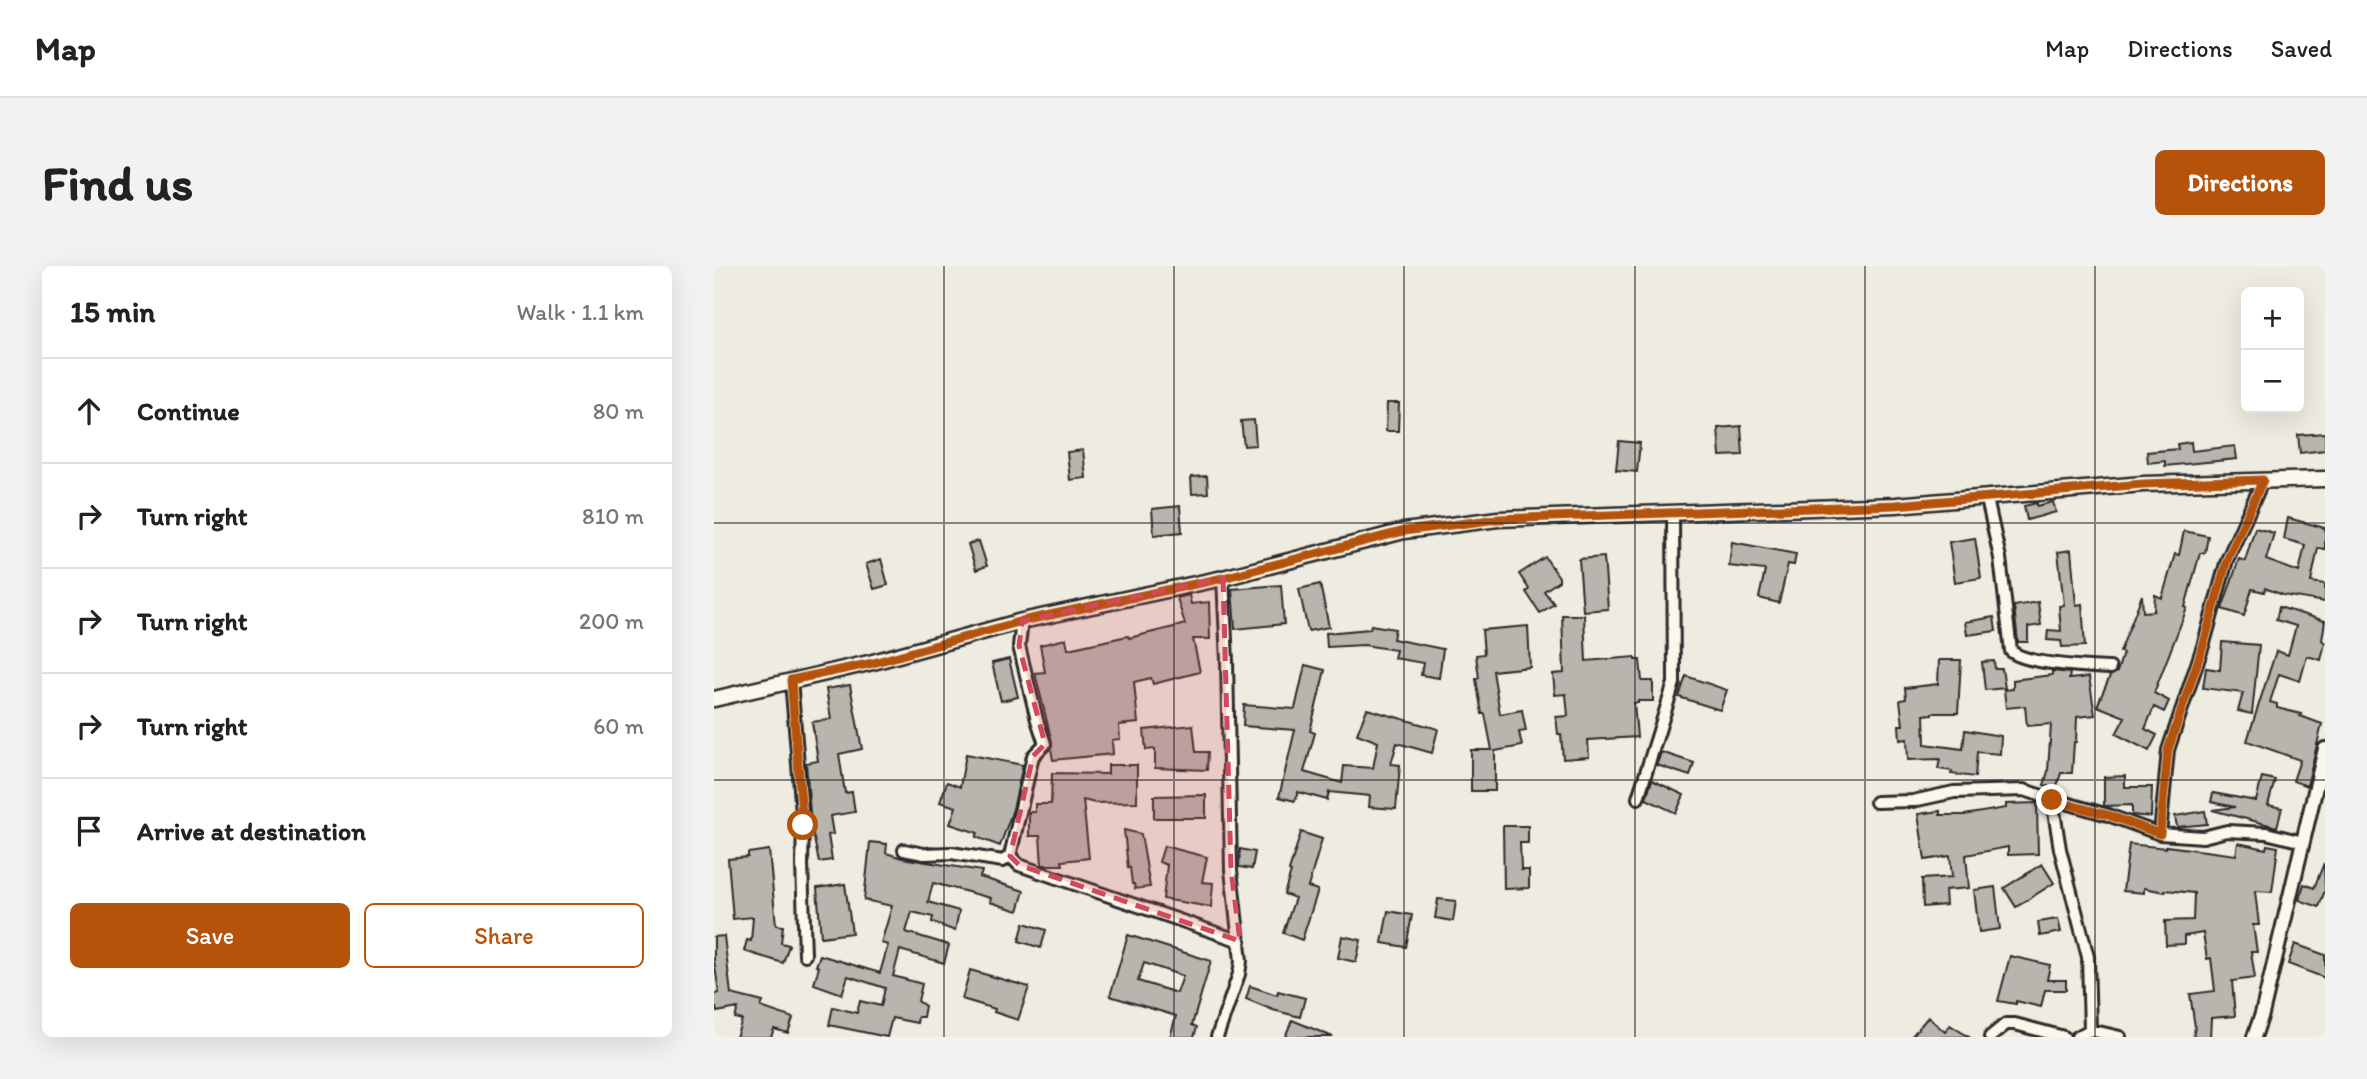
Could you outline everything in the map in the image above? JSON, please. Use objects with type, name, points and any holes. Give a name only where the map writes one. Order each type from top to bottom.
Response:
[{"type":"main road","points":[[714,699],[873,663],[1022,621],[1223,578],[1404,531],[1498,519],[1896,505],[2143,484],[2325,479]]},
{"type":"street","points":[[2160,834],[2168,750],[2204,643],[2227,560],[2263,480]]},
{"type":"street","points":[[1987,499],[2000,558],[2011,651],[2020,656],[2070,665],[2110,668]]},
{"type":"street","points":[[1638,798],[1674,683],[1673,512]]},
{"type":"street","points":[[1217,1037],[1239,974],[1240,941],[1231,870],[1223,578]]},
{"type":"street","points":[[904,850],[924,854],[951,853],[1003,861],[1010,856],[1033,756],[1045,744],[1019,646],[1022,621]]},
{"type":"street","points":[[791,680],[803,825],[805,955]]},
{"type":"street","points":[[2254,1037],[2262,1014],[2325,749]]},
{"type":"street","points":[[1876,802],[1913,801],[1954,792],[2024,790],[2160,834],[2203,837],[2227,831],[2266,833],[2304,842]]},
{"type":"street","points":[[2052,800],[2060,849],[2088,957],[2090,1030]]},
{"type":"street","points":[[1010,856],[1019,865],[1240,941]]},
{"type":"street","points":[[1990,1037],[2006,1024],[2015,1024],[2064,1037]]},
{"type":"street","points":[[2077,1037],[2090,1030],[2120,1037]]},
{"type":"highlighted area","points":[[1223,578],[1231,870],[1240,941],[1019,865],[1010,856],[1033,756],[1045,744],[1019,646],[1022,621]]},
{"type":"building","points":[[1387,403],[1399,403],[1398,431],[1386,431]]},
{"type":"building","points":[[1254,420],[1256,445],[1244,446],[1241,421]]},
{"type":"building","points":[[1741,426],[1743,455],[1720,456],[1718,428]]},
{"type":"building","points":[[2325,433],[2325,450],[2300,453],[2298,435]]},
{"type":"building","points":[[1619,441],[1640,443],[1637,472],[1616,470]]},
{"type":"building","points":[[2191,442],[2192,451],[2235,446],[2237,459],[2165,466],[2165,461],[2148,463],[2147,452],[2178,449],[2177,444]]},
{"type":"building","points":[[1083,450],[1086,478],[1070,480],[1067,452]]},
{"type":"building","points":[[1207,476],[1208,493],[1192,494],[1191,477]]},
{"type":"building","points":[[2053,502],[2056,512],[2027,520],[2024,506]]},
{"type":"building","points":[[1180,506],[1182,532],[1154,535],[1152,509]]},
{"type":"building","points":[[2288,518],[2325,528],[2325,549],[2318,548],[2311,582],[2325,584],[2325,602],[2283,595],[2265,588],[2264,592],[2252,589],[2244,616],[2222,609],[2239,559],[2245,561],[2255,528],[2274,533],[2266,560],[2299,572],[2305,545],[2284,539]]},
{"type":"building","points":[[2184,531],[2208,536],[2205,553],[2200,553],[2185,607],[2187,608],[2154,693],[2169,701],[2164,712],[2154,707],[2145,729],[2157,735],[2149,751],[2116,734],[2125,717],[2097,706],[2110,676],[2117,672],[2123,653],[2120,652],[2142,595],[2143,612],[2154,611],[2155,595],[2162,598],[2175,554],[2179,555]]},
{"type":"building","points":[[1975,538],[1981,578],[1955,582],[1949,542]]},
{"type":"building","points":[[979,541],[987,566],[976,570],[968,544]]},
{"type":"building","points":[[1732,542],[1796,554],[1794,565],[1788,564],[1779,603],[1759,598],[1765,570],[1729,566]]},
{"type":"building","points":[[2071,550],[2076,605],[2082,604],[2085,646],[2062,647],[2061,641],[2047,640],[2048,630],[2061,631],[2059,606],[2064,605],[2058,552]]},
{"type":"building","points":[[1545,557],[1559,581],[1544,591],[1554,604],[1540,613],[1526,592],[1529,589],[1519,574]]},
{"type":"building","points":[[1604,557],[1608,609],[1583,611],[1579,559]]},
{"type":"building","points":[[881,559],[888,585],[874,589],[866,564]]},
{"type":"building","points":[[1320,584],[1329,627],[1308,631],[1299,589]]},
{"type":"building","points":[[1281,585],[1284,624],[1235,629],[1232,589]]},
{"type":"building","points":[[1189,595],[1191,604],[1209,602],[1210,639],[1193,639],[1200,672],[1153,684],[1151,678],[1134,682],[1138,723],[1119,725],[1120,739],[1112,740],[1113,754],[1053,760],[1052,742],[1035,673],[1045,672],[1040,645],[1066,639],[1068,649],[1185,624],[1177,598]]},
{"type":"building","points":[[2038,602],[2041,625],[2028,627],[2028,642],[2018,642],[2014,606]]},
{"type":"building","points":[[2279,607],[2325,621],[2322,640],[2325,643],[2321,660],[2307,656],[2300,681],[2279,674],[2270,702],[2277,704],[2277,708],[2301,714],[2300,716],[2322,724],[2307,786],[2293,781],[2300,760],[2247,741],[2276,651],[2288,655],[2296,626],[2276,620]]},
{"type":"building","points":[[1562,615],[1584,615],[1586,661],[1635,657],[1635,660],[1640,660],[1642,681],[1653,681],[1653,701],[1634,703],[1637,737],[1588,740],[1589,757],[1563,759],[1561,734],[1558,734],[1556,717],[1568,716],[1566,694],[1555,695],[1553,674],[1564,673]]},
{"type":"building","points":[[1994,617],[1996,631],[1967,635],[1965,622]]},
{"type":"building","points":[[1371,625],[1395,629],[1393,639],[1443,649],[1439,678],[1421,675],[1423,663],[1394,658],[1396,650],[1364,645],[1327,647],[1326,633],[1370,629]]},
{"type":"building","points":[[1528,626],[1530,667],[1493,671],[1500,714],[1522,710],[1526,731],[1519,732],[1522,746],[1495,751],[1495,791],[1471,791],[1471,750],[1492,750],[1476,679],[1479,678],[1476,655],[1484,654],[1482,630]]},
{"type":"building","points":[[2222,642],[2259,645],[2252,714],[2238,711],[2243,693],[2203,688],[2206,668],[2220,670]]},
{"type":"building","points":[[1009,659],[1018,697],[1001,701],[992,663]]},
{"type":"building","points":[[1939,660],[1961,660],[1958,713],[1924,715],[1925,744],[1963,749],[1965,730],[2001,736],[2000,754],[1977,752],[1975,777],[1951,774],[1952,771],[1938,769],[1940,759],[1908,760],[1907,739],[1900,740],[1899,725],[1903,725],[1900,700],[1906,699],[1905,688],[1938,684]]},
{"type":"building","points":[[1994,661],[1995,669],[2002,669],[2005,688],[1985,690],[1982,662]]},
{"type":"building","points":[[1305,665],[1325,670],[1310,731],[1315,733],[1304,772],[1342,783],[1344,766],[1373,768],[1378,742],[1357,734],[1367,709],[1438,729],[1432,753],[1397,743],[1391,764],[1400,765],[1396,809],[1369,807],[1370,796],[1329,792],[1327,800],[1298,792],[1295,801],[1279,797],[1295,730],[1243,726],[1244,705],[1295,709]]},
{"type":"building","points":[[2052,671],[2070,673],[2069,679],[2089,677],[2095,715],[2077,717],[2072,773],[2061,773],[2056,789],[2044,785],[2048,771],[2051,724],[2027,726],[2025,706],[2006,708],[2004,690],[2013,689],[2013,680],[2052,675]]},
{"type":"building","points":[[1686,676],[1727,690],[1720,710],[1679,697]]},
{"type":"building","points":[[850,685],[862,749],[839,754],[845,793],[852,792],[855,812],[830,816],[833,834],[828,835],[832,860],[819,862],[811,825],[806,763],[818,761],[812,722],[831,719],[826,689]]},
{"type":"building","points":[[1193,725],[1196,752],[1208,752],[1207,770],[1155,768],[1155,749],[1146,750],[1144,730]]},
{"type":"building","points":[[1661,752],[1694,763],[1690,776],[1657,765]]},
{"type":"building","points":[[966,754],[1023,765],[1013,809],[1000,846],[976,837],[978,833],[950,824],[956,807],[940,802],[947,782],[960,787]]},
{"type":"building","points":[[1108,765],[1137,765],[1137,802],[1095,803],[1083,800],[1089,858],[1062,861],[1063,865],[1042,865],[1040,836],[1029,836],[1029,812],[1035,812],[1035,804],[1051,804],[1052,773],[1108,774]]},
{"type":"building","points":[[2125,776],[2125,787],[2152,787],[2151,817],[2132,815],[2132,805],[2104,806],[2104,777]]},
{"type":"building","points":[[2262,777],[2275,780],[2268,805],[2282,808],[2277,827],[2212,810],[2235,807],[2211,802],[2213,793],[2256,801]]},
{"type":"building","points":[[1652,780],[1684,795],[1676,813],[1646,799]]},
{"type":"building","points":[[1206,795],[1206,818],[1154,818],[1154,796]]},
{"type":"building","points":[[2037,803],[2038,854],[2008,855],[2008,847],[1966,855],[1969,888],[1945,890],[1946,905],[1923,907],[1922,879],[1952,877],[1950,856],[1925,860],[1918,814],[1940,811],[1940,815],[1964,815],[2006,808],[2006,804]]},
{"type":"building","points":[[2205,811],[2207,824],[2177,827],[2175,816]]},
{"type":"building","points":[[1503,826],[1528,826],[1528,843],[1520,843],[1521,870],[1529,870],[1529,888],[1504,889]]},
{"type":"building","points":[[1124,830],[1141,834],[1150,887],[1135,889],[1132,884]]},
{"type":"building","points":[[1301,832],[1322,839],[1308,887],[1318,890],[1302,940],[1283,933],[1295,898],[1284,894]]},
{"type":"building","points":[[870,842],[887,844],[886,853],[902,858],[982,871],[980,877],[1024,891],[1018,911],[990,902],[991,898],[933,883],[928,902],[959,911],[955,931],[932,922],[933,917],[912,912],[906,932],[949,945],[944,963],[900,950],[893,976],[922,984],[918,1001],[925,1006],[923,1017],[918,1017],[917,1023],[892,1018],[887,1037],[829,1025],[833,1007],[857,1013],[860,1001],[881,1006],[885,988],[848,976],[842,994],[814,984],[820,955],[880,973],[888,945],[881,943],[892,906],[864,900]]},
{"type":"building","points":[[2238,843],[2266,849],[2267,845],[2278,847],[2272,892],[2255,891],[2259,925],[2253,925],[2257,952],[2251,952],[2255,978],[2232,981],[2235,1016],[2211,1018],[2210,1037],[2193,1037],[2195,1027],[2190,994],[2215,991],[2211,958],[2207,959],[2203,933],[2184,936],[2184,944],[2166,945],[2165,921],[2193,920],[2194,893],[2144,888],[2144,893],[2123,891],[2129,844],[2236,855]]},
{"type":"building","points":[[1164,846],[1207,857],[1202,882],[1213,883],[1211,907],[1163,899],[1167,865],[1159,862]]},
{"type":"building","points":[[1240,849],[1255,852],[1252,869],[1239,867]]},
{"type":"building","points":[[769,850],[776,925],[783,926],[781,943],[789,945],[783,963],[744,951],[747,940],[751,941],[753,917],[733,919],[728,859],[748,857],[748,853]]},
{"type":"building","points":[[2324,863],[2325,890],[2319,907],[2299,900],[2304,884],[2314,888]]},
{"type":"building","points":[[2042,864],[2054,883],[2016,907],[2004,888]]},
{"type":"building","points":[[845,884],[852,933],[821,937],[817,888]]},
{"type":"building","points":[[1995,887],[2000,929],[1979,932],[1974,890]]},
{"type":"building","points":[[1438,899],[1456,901],[1453,921],[1435,918]]},
{"type":"building","points":[[1388,911],[1412,915],[1406,947],[1382,943]]},
{"type":"building","points":[[2058,919],[2061,932],[2040,936],[2038,922]]},
{"type":"building","points":[[1024,923],[1046,930],[1041,948],[1019,941]]},
{"type":"building","points":[[1128,935],[1211,961],[1192,1025],[1197,1027],[1194,1037],[1170,1037],[1176,1016],[1110,996]],"holes":[[[1144,963],[1183,976],[1177,993],[1138,981]]]},
{"type":"building","points":[[724,936],[731,994],[763,1002],[761,1007],[793,1018],[788,1033],[774,1029],[771,1037],[736,1037],[742,1020],[735,1018],[738,1008],[717,1012],[716,1008],[714,1009],[714,994],[719,993],[714,937]]},
{"type":"building","points":[[1342,936],[1361,940],[1356,962],[1338,958]]},
{"type":"building","points":[[2295,944],[2325,955],[2325,978],[2288,964]]},
{"type":"building","points":[[2010,956],[2050,965],[2047,980],[2066,980],[2066,990],[2045,990],[2041,1007],[2016,1001],[2016,1004],[1998,1001]]},
{"type":"building","points":[[970,970],[1029,987],[1018,1020],[994,1012],[995,1009],[962,999]]},
{"type":"building","points":[[1250,986],[1277,995],[1278,991],[1305,998],[1300,1017],[1246,999]]},
{"type":"building","points":[[1928,1017],[1945,1032],[1950,1025],[1969,1037],[1911,1037]]},
{"type":"building","points":[[1292,1020],[1333,1037],[1285,1037]]},
{"type":"route","points":[[803,825],[791,680],[873,663],[1022,621],[1223,578],[1404,531],[1498,519],[1896,505],[2143,484],[2263,480],[2227,560],[2204,643],[2168,750],[2160,834],[2108,815],[2052,800]]}]
